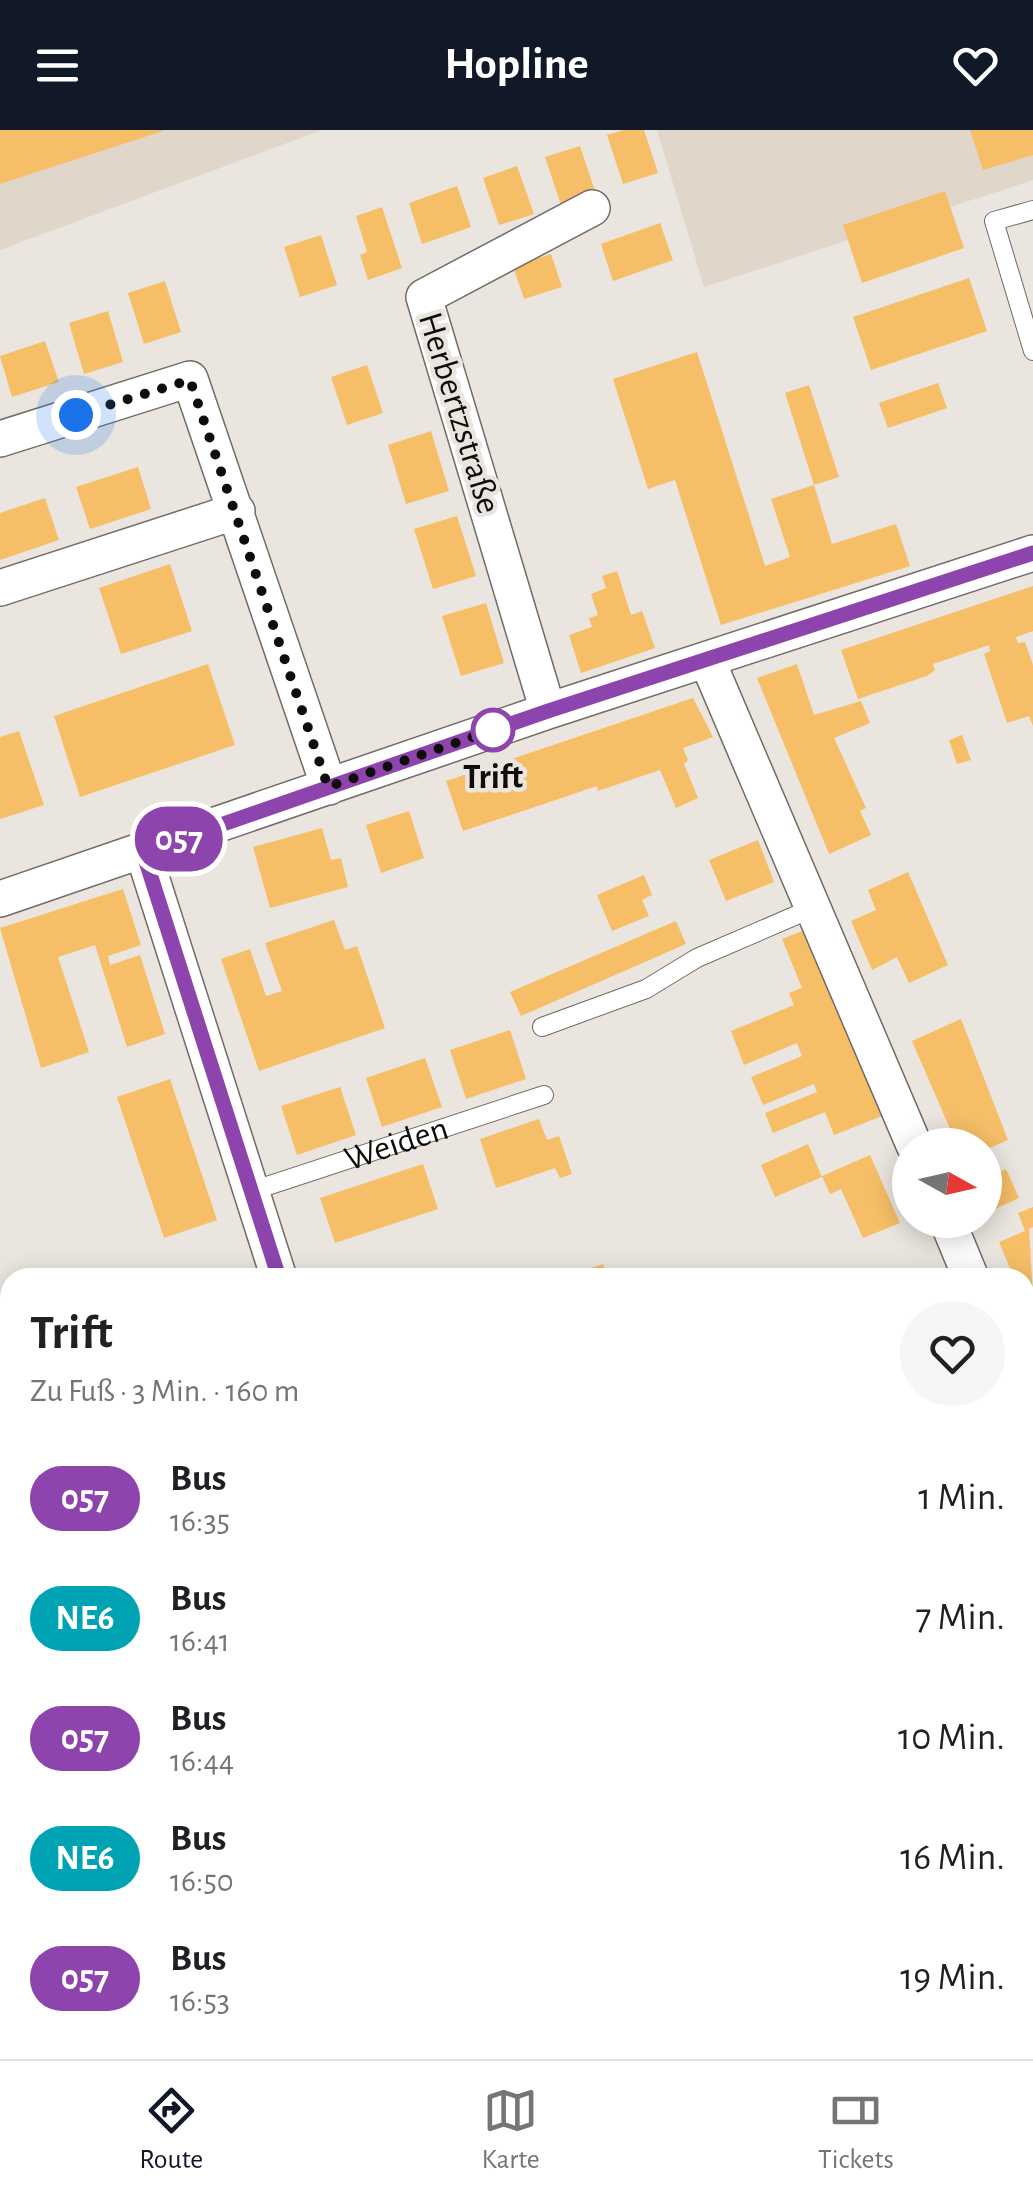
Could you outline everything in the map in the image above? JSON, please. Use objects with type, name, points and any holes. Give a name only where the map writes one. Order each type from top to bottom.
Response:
[{"type":"street","name":"Herbertzstraße","points":[[548,711],[424,297],[592,208]]},
{"type":"street","points":[[0,439],[190,380],[328,787]]},
{"type":"street","points":[[0,588],[237,512]]},
{"type":"street","points":[[0,899],[548,711],[1033,553]]},
{"type":"street","points":[[707,660],[907,1128]]},
{"type":"street","points":[[143,852],[277,1268]]},
{"type":"street","points":[[954,1238],[967,1268]]},
{"type":"lane","points":[[1033,210],[994,222],[1033,351]]},
{"type":"lane","points":[[542,1027],[646,989],[697,958],[813,908]]},
{"type":"lane","name":"Weiden","points":[[252,1191],[544,1094]]},
{"type":"shaded area","points":[[0,130],[322,130],[0,250]]},
{"type":"shaded area","points":[[657,130],[1033,130],[1033,180],[704,287]]},
{"type":"building","points":[[0,130],[163,130],[163,131],[0,184]]},
{"type":"building","points":[[644,130],[658,173],[623,184],[607,135]]},
{"type":"building","points":[[970,130],[1033,130],[1033,155],[983,170]]},
{"type":"building","points":[[580,146],[596,194],[561,205],[545,157]]},
{"type":"building","points":[[517,166],[534,214],[499,225],[483,178]]},
{"type":"building","points":[[457,186],[471,227],[422,244],[409,203]]},
{"type":"building","points":[[945,191],[964,248],[862,283],[843,225]]},
{"type":"building","points":[[382,207],[402,268],[368,280],[360,255],[367,252],[356,216]]},
{"type":"building","points":[[660,223],[673,260],[613,281],[601,244]]},
{"type":"building","points":[[321,235],[337,285],[300,297],[284,247]]},
{"type":"building","points":[[551,254],[562,287],[524,299],[513,266]]},
{"type":"building","points":[[969,278],[987,331],[871,370],[853,317]]},
{"type":"building","points":[[165,281],[181,332],[144,344],[128,293]]},
{"type":"building","points":[[108,311],[123,362],[84,374],[69,323]]},
{"type":"building","points":[[45,341],[59,382],[12,397],[0,356]]},
{"type":"building","points":[[697,352],[765,566],[790,557],[771,499],[814,485],[832,544],[896,524],[910,566],[721,625],[675,480],[648,489],[613,379]]},
{"type":"building","points":[[367,365],[383,413],[347,425],[331,377]]},
{"type":"building","points":[[938,383],[947,408],[888,428],[879,403]]},
{"type":"building","points":[[809,385],[839,477],[814,485],[785,393]]},
{"type":"building","points":[[431,431],[449,491],[406,504],[388,445]]},
{"type":"building","points":[[138,467],[151,509],[90,529],[76,487]]},
{"type":"building","points":[[45,498],[59,540],[0,560],[0,513]]},
{"type":"building","points":[[457,516],[476,576],[433,589],[414,529]]},
{"type":"building","points":[[170,564],[192,631],[121,654],[99,588]]},
{"type":"building","points":[[617,571],[631,615],[642,611],[655,648],[581,673],[569,635],[592,627],[589,618],[598,615],[591,594],[606,588],[602,576]]},
{"type":"building","points":[[1033,586],[1033,631],[1016,637],[1018,643],[1025,642],[1033,665],[1033,726],[1029,716],[1007,723],[984,654],[990,651],[989,645],[933,664],[935,670],[927,676],[858,699],[841,650]]},
{"type":"building","points":[[486,603],[504,663],[461,676],[442,616]]},
{"type":"building","points":[[208,664],[235,745],[80,797],[54,716]]},
{"type":"building","points":[[797,664],[814,715],[861,701],[870,723],[834,738],[866,808],[860,811],[871,835],[829,854],[757,678]]},
{"type":"building","points":[[693,698],[713,737],[683,748],[688,760],[684,764],[698,798],[676,808],[660,770],[598,791],[597,786],[463,831],[446,781]]},
{"type":"building","points":[[19,731],[44,805],[0,819],[0,737]]},
{"type":"building","points":[[962,735],[971,760],[957,764],[949,740]]},
{"type":"building","points":[[409,811],[424,858],[381,873],[366,825]]},
{"type":"building","points":[[322,828],[331,860],[341,858],[348,887],[270,908],[253,847]]},
{"type":"building","points":[[758,840],[774,882],[726,901],[709,860]]},
{"type":"building","points":[[908,872],[948,965],[909,983],[897,957],[872,970],[851,921],[876,910],[868,890]]},
{"type":"building","points":[[644,875],[652,895],[642,900],[649,916],[612,931],[597,895]]},
{"type":"building","points":[[123,889],[141,945],[108,956],[110,965],[140,955],[165,1034],[127,1047],[95,945],[58,957],[89,1052],[41,1068],[0,928]]},
{"type":"building","points":[[334,920],[345,950],[357,946],[385,1028],[259,1071],[221,959],[250,949],[266,996],[282,991],[265,943]]},
{"type":"building","points":[[676,921],[686,944],[521,1016],[510,992]]},
{"type":"building","points":[[807,929],[882,1116],[834,1135],[825,1112],[773,1133],[765,1113],[817,1092],[814,1084],[763,1105],[751,1077],[802,1056],[797,1043],[744,1065],[731,1031],[794,1005],[789,993],[802,988],[782,939]]},
{"type":"building","points":[[961,1019],[1008,1140],[1002,1143],[1002,1128],[950,1128],[912,1041]]},
{"type":"building","points":[[510,1030],[526,1079],[466,1099],[450,1050]]},
{"type":"building","points":[[425,1058],[442,1107],[382,1127],[366,1078]]},
{"type":"building","points":[[170,1079],[217,1220],[164,1238],[117,1097]]},
{"type":"building","points":[[340,1087],[356,1135],[297,1155],[281,1106]]},
{"type":"building","points":[[539,1119],[547,1140],[559,1136],[572,1174],[560,1178],[555,1168],[496,1188],[480,1139]]},
{"type":"building","points":[[808,1144],[822,1177],[775,1197],[761,1165]]},
{"type":"building","points":[[870,1155],[892,1205],[892,1226],[863,1238],[841,1189],[830,1194],[822,1176]]},
{"type":"building","points":[[423,1164],[438,1209],[335,1243],[320,1198]]},
{"type":"building","points":[[1006,1169],[1019,1198],[1002,1206],[1002,1171]]},
{"type":"building","points":[[1033,1207],[1033,1227],[1029,1229],[1031,1268],[1010,1268],[999,1242],[1025,1231],[1018,1213]]},
{"type":"bus line","name":"057","points":[[276,1268],[143,852],[548,711],[1033,553]]},
{"type":"place","name":"Trift","points":[[493,730]]},
{"type":"route","points":[[76,415],[190,380],[328,787],[493,730]]}]
